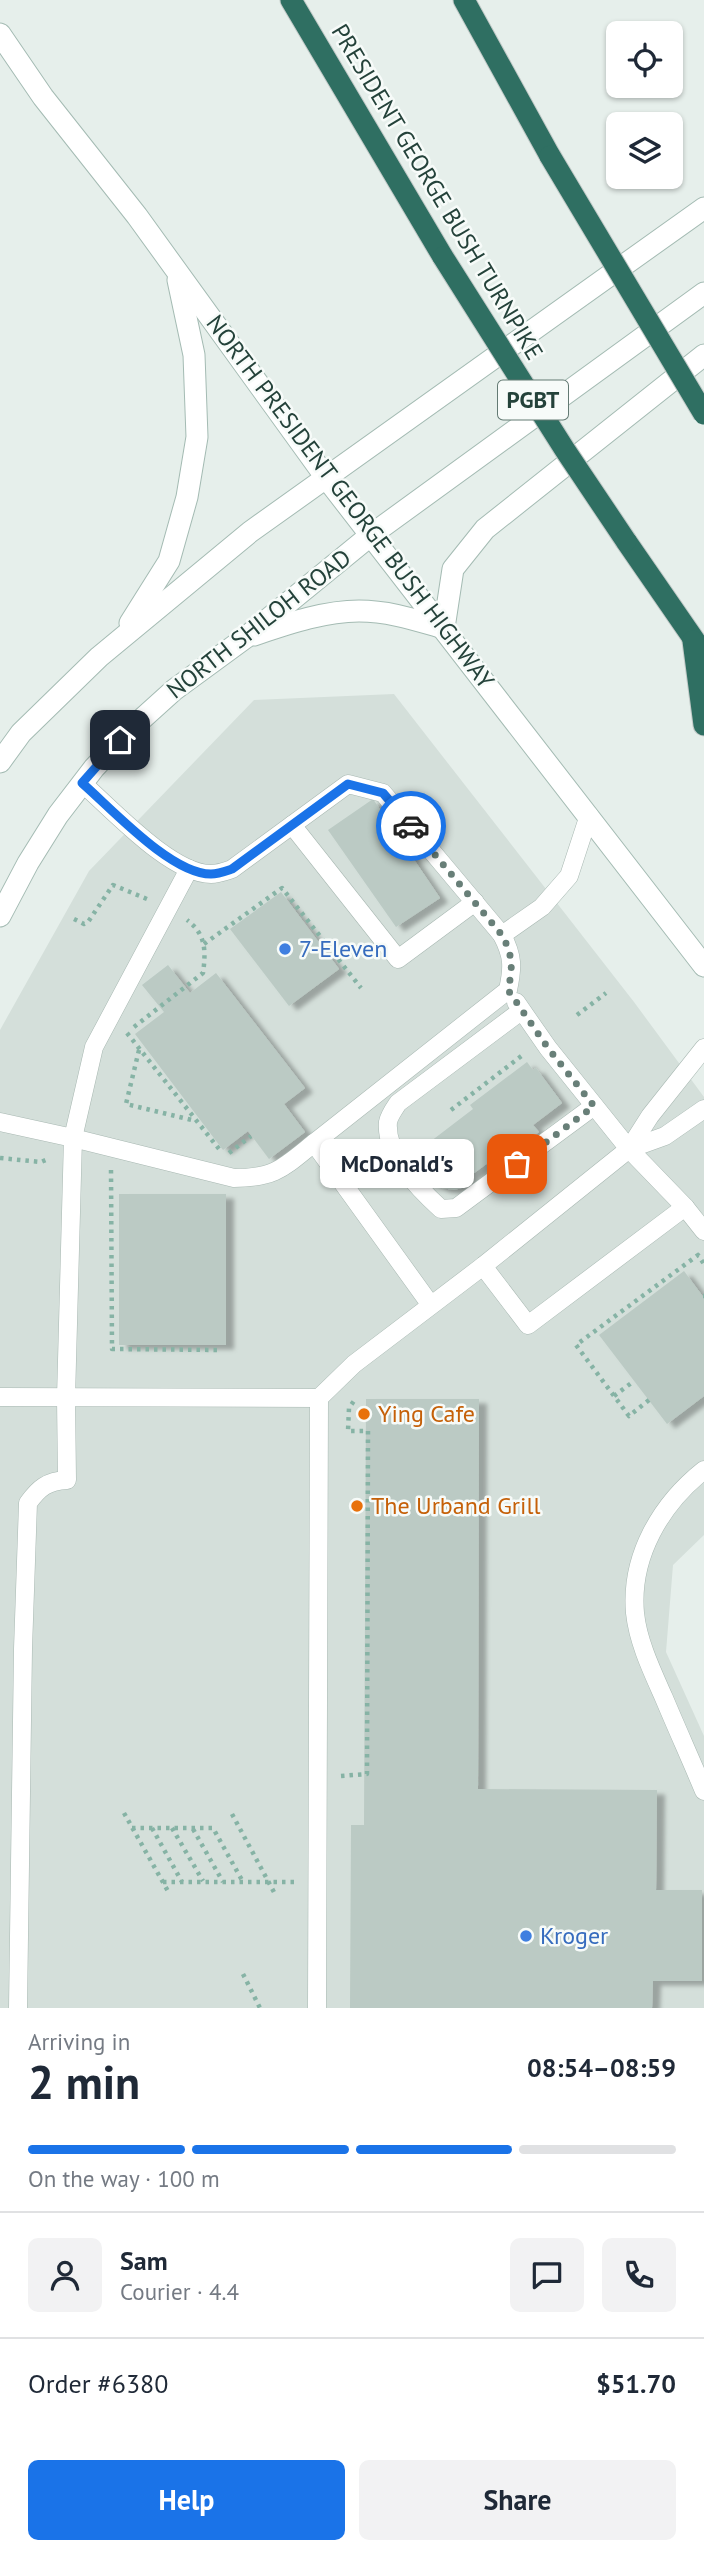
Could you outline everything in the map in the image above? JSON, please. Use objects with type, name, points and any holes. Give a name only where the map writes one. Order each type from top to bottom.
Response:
[{"type":"highway","name":"PRESIDENT GEORGE BUSH TURNPIKE","points":[[291,0],[443,257],[544,417],[699,646]]},
{"type":"highway","points":[[464,0],[550,156],[704,414]]},
{"type":"highway","points":[[699,646],[704,725]]},
{"type":"main road","name":"NORTH PRESIDENT GEORGE BUSH HIGHWAY","points":[[0,34],[43,97],[136,216],[327,479],[704,966]]},
{"type":"main road","points":[[0,762],[21,733],[99,657],[250,532],[704,208]]},
{"type":"main road","points":[[119,641],[169,561],[187,497],[198,437],[194,355],[176,271]]},
{"type":"main road","name":"NORTH SHILOH ROAD","points":[[0,916],[28,863],[82,783],[133,727],[174,690],[245,638],[371,535],[704,293]]},
{"type":"main road","points":[[245,638],[302,620],[358,611],[398,615],[444,628],[453,569],[485,529],[704,355]]},
{"type":"lane","points":[[0,1122],[234,1178],[256,1178],[279,1171],[508,990],[512,972],[510,951],[502,935],[383,793],[348,784],[232,869],[211,874],[189,869],[163,855],[82,783]]},
{"type":"lane","points":[[502,935],[542,907],[569,876],[589,815]]},
{"type":"lane","points":[[292,825],[398,959],[475,902]]},
{"type":"lane","points":[[18,2008],[28,1503],[38,1489],[53,1481],[67,1480],[66,1398],[73,1139],[94,1047],[189,869]]},
{"type":"lane","points":[[508,990],[521,1012],[594,1106],[629,1149],[685,1207],[704,1231]]},
{"type":"lane","points":[[521,1012],[398,1103],[388,1119],[388,1134],[397,1157],[441,1209],[456,1208],[594,1106]]},
{"type":"lane","points":[[0,1397],[319,1398],[354,1364],[483,1266],[629,1149],[650,1116],[704,1048]]},
{"type":"lane","points":[[629,1149],[665,1136],[704,1110]]},
{"type":"lane","points":[[314,1143],[430,1304]]},
{"type":"lane","points":[[483,1266],[528,1325],[685,1207]]},
{"type":"lane","points":[[317,2008],[319,1398]]},
{"type":"lane","points":[[704,1470],[687,1484],[654,1524],[645,1547],[635,1590],[635,1615],[650,1666],[704,1791]]},
{"type":"path","points":[[74,919],[84,924],[88,922],[109,887],[113,886],[152,901]]},
{"type":"path","points":[[204,944],[282,888],[361,988]]},
{"type":"path","points":[[186,919],[199,929],[204,944],[203,973],[127,1033],[223,1154],[229,1153],[251,1136]]},
{"type":"path","points":[[577,1015],[606,993]]},
{"type":"path","points":[[139,1049],[126,1104],[198,1122]]},
{"type":"path","points":[[451,1110],[529,1051]]},
{"type":"path","points":[[0,1158],[41,1162],[48,1159]]},
{"type":"path","points":[[104,1168],[111,1170],[112,1349],[222,1350]]},
{"type":"path","points":[[649,1400],[629,1416],[576,1345],[698,1255],[704,1264]]},
{"type":"path","points":[[614,1396],[634,1381]]},
{"type":"path","points":[[341,1788],[341,1774],[367,1774],[369,1432],[348,1431],[349,1408],[363,1390]]},
{"type":"path","points":[[124,1813],[169,1893]]},
{"type":"path","points":[[232,1814],[275,1894]]},
{"type":"path","points":[[132,1828],[213,1828],[243,1882]]},
{"type":"path","points":[[151,1828],[182,1882]]},
{"type":"path","points":[[172,1828],[203,1882]]},
{"type":"path","points":[[192,1828],[223,1882]]},
{"type":"path","points":[[163,1882],[294,1882]]},
{"type":"path","points":[[243,1974],[260,2008]]},
{"type":"shaded area","points":[[394,694],[634,1002],[704,1097],[704,1535],[673,1565],[666,1652],[704,1736],[704,2008],[0,2008],[0,1030],[89,871],[254,700]]},
{"type":"building","points":[[373,799],[440,898],[396,927],[328,830]]},
{"type":"building","name":"7-Eleven","points":[[281,892],[339,969],[289,1006],[230,929]]},
{"type":"building","points":[[168,965],[190,993],[216,973],[305,1088],[284,1104],[305,1132],[269,1159],[248,1131],[223,1150],[135,1034],[164,1012],[142,985]]},
{"type":"building","points":[[527,1062],[533,1070],[536,1068],[562,1103],[533,1125],[539,1132],[499,1162],[496,1157],[470,1176],[474,1180],[465,1187],[454,1190],[433,1183],[422,1169],[428,1164],[418,1151],[473,1109],[470,1105]]},
{"type":"building","points":[[119,1194],[226,1194],[226,1345],[119,1345]]},
{"type":"building","points":[[684,1271],[704,1298],[704,1396],[667,1424],[599,1335]]},
{"type":"building","name":"Kroger","points":[[366,1399],[479,1399],[478,1789],[657,1790],[656,1890],[702,1890],[702,1981],[653,1981],[652,2008],[350,2008],[351,1825],[364,1825]]},
{"type":"way so far","points":[[411,826],[502,935],[510,951],[512,972],[508,990],[521,1012],[594,1106],[517,1164]]},
{"type":"place","name":"7-Eleven","points":[[285,949]]},
{"type":"place","name":"McDonald's","points":[[517,1164]]},
{"type":"place","name":"Ying Cafe","points":[[364,1414]]},
{"type":"place","name":"The Urband Grill","points":[[357,1506]]},
{"type":"place","name":"Kroger","points":[[526,1936]]},
{"type":"route","points":[[120,740],[82,783],[163,855],[189,869],[211,874],[232,869],[348,784],[383,793],[411,826]]}]
